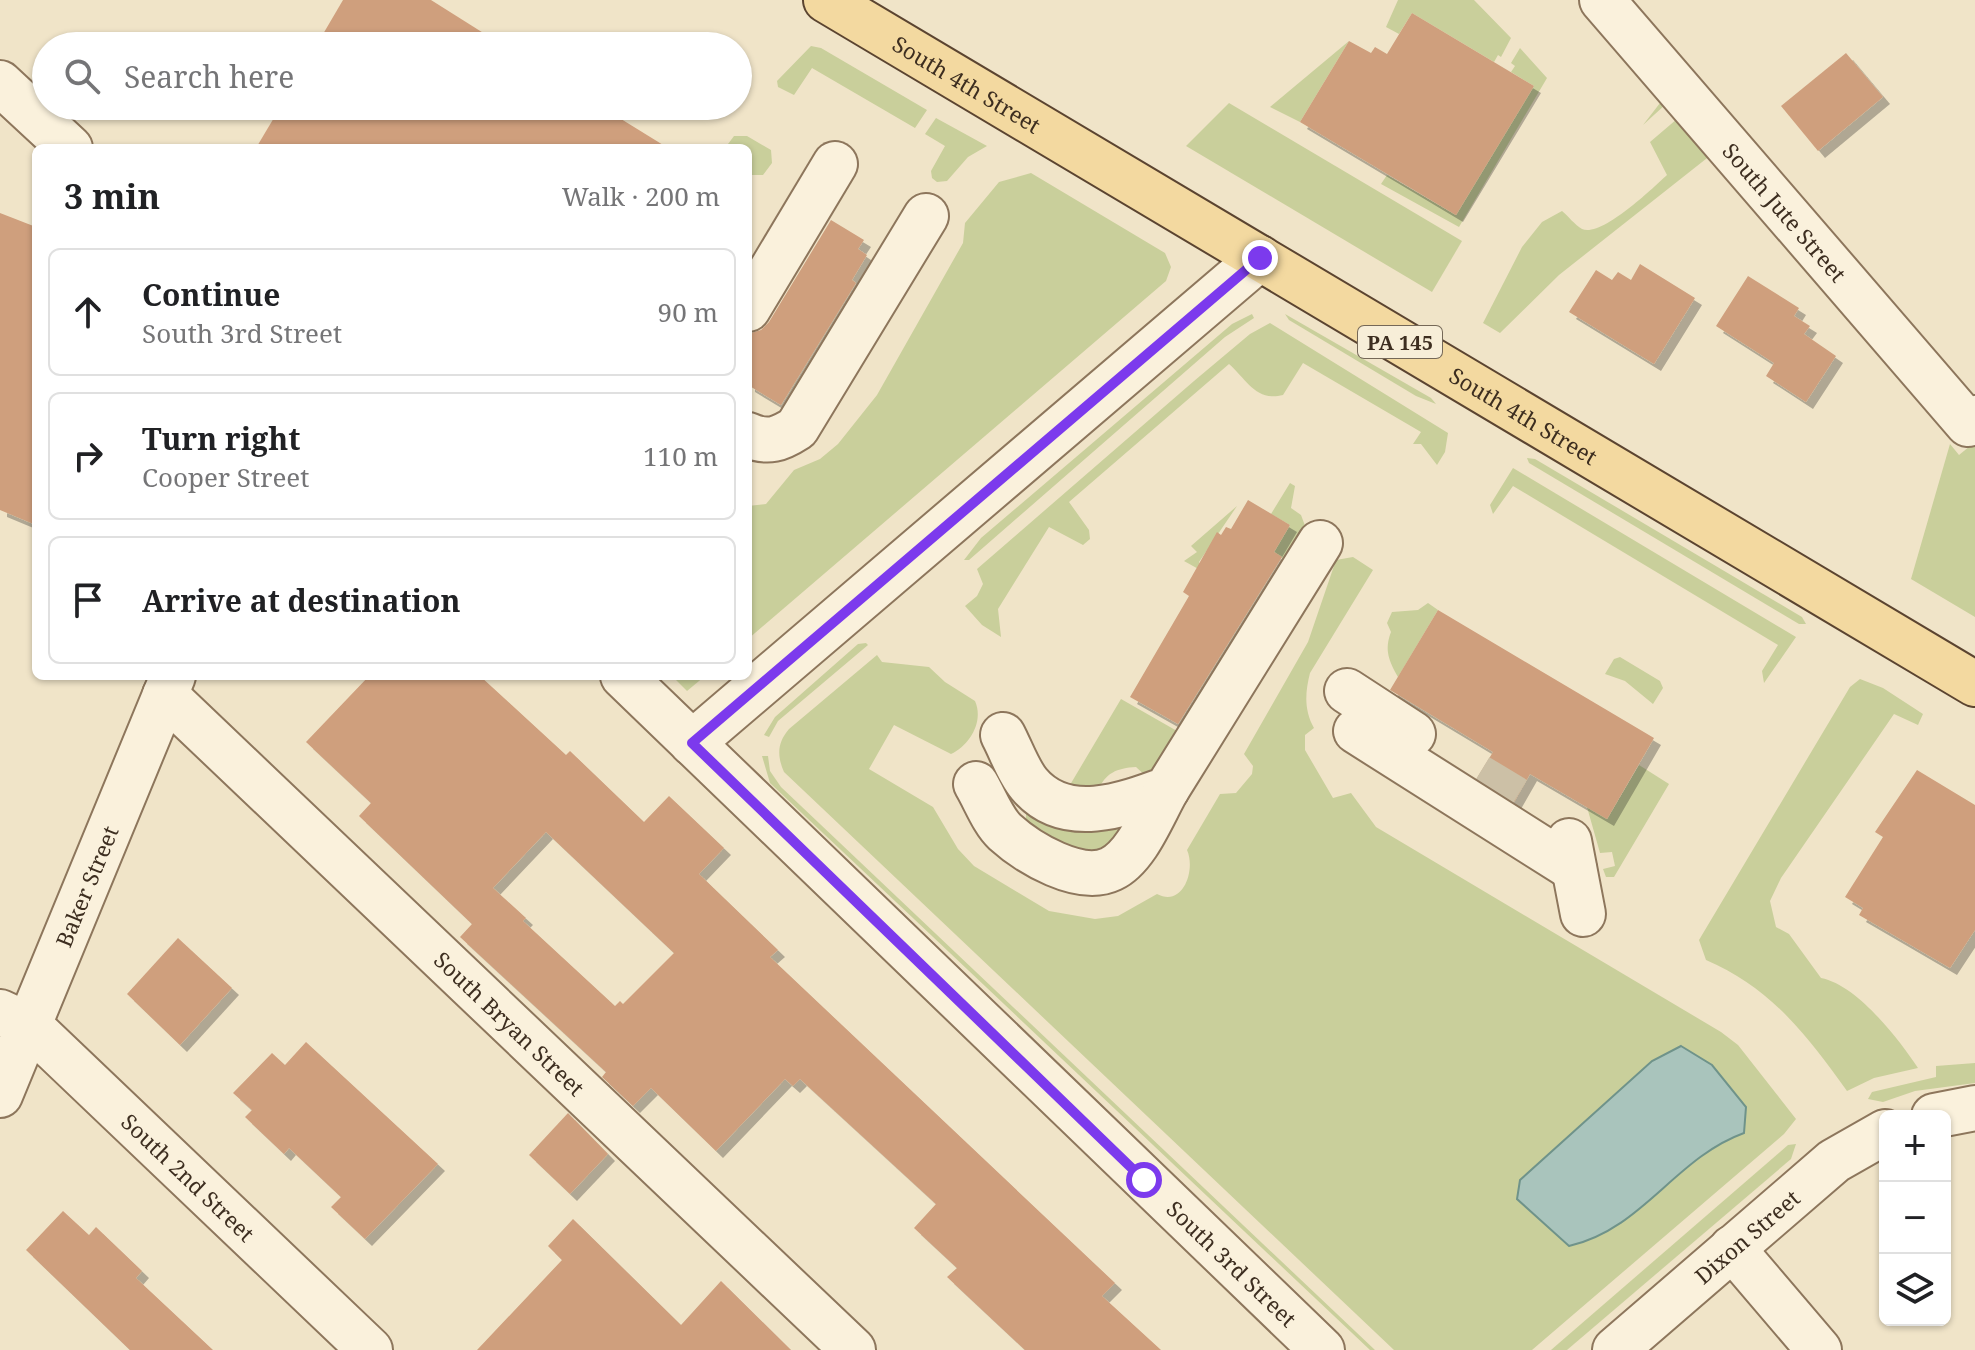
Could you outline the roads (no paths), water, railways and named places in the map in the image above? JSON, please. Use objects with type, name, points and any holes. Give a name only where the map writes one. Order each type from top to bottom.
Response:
[{"type":"main road","name":"South 4th Street","points":[[826,0],[1975,684]]},
{"type":"street","name":"South Jute Street","points":[[1602,0],[1971,421]]},
{"type":"street","points":[[0,83],[32,113]]},
{"type":"street","points":[[40,120],[66,144]]},
{"type":"street","points":[[752,302],[835,164]]},
{"type":"street","points":[[752,437],[760,441],[779,440],[797,428],[926,216]]},
{"type":"street","points":[[692,743],[1260,258]]},
{"type":"street","points":[[976,784],[1004,831],[1065,870],[1088,874],[1111,869],[1128,856],[1320,543]]},
{"type":"street","name":"South 3rd Street","points":[[627,680],[1322,1350]]},
{"type":"street","name":"Baker Street","points":[[0,1095],[15,1019],[169,686]]},
{"type":"street","name":"South Bryan Street","points":[[169,686],[853,1350]]},
{"type":"street","points":[[1478,776],[1352,711],[1574,869]]},
{"type":"street","points":[[1003,735],[1028,783],[1044,797],[1071,808],[1097,810],[1167,789]]},
{"type":"street","points":[[1516,799],[1566,831],[1583,914]]},
{"type":"street","name":"South 2nd Street","points":[[15,1019],[370,1350]]},
{"type":"street","points":[[1951,1113],[1975,1108]]},
{"type":"street","name":"Dixon Street","points":[[1615,1350],[1834,1161],[1879,1135]]},
{"type":"street","points":[[1732,1248],[1819,1350]]},
{"type":"water","points":[[1681,1046],[1712,1065],[1746,1107],[1744,1133],[1698,1159],[1618,1225],[1569,1246],[1517,1199],[1520,1180],[1652,1061]]},
{"type":"tunnel","points":[[1478,776],[1516,799]]}]
